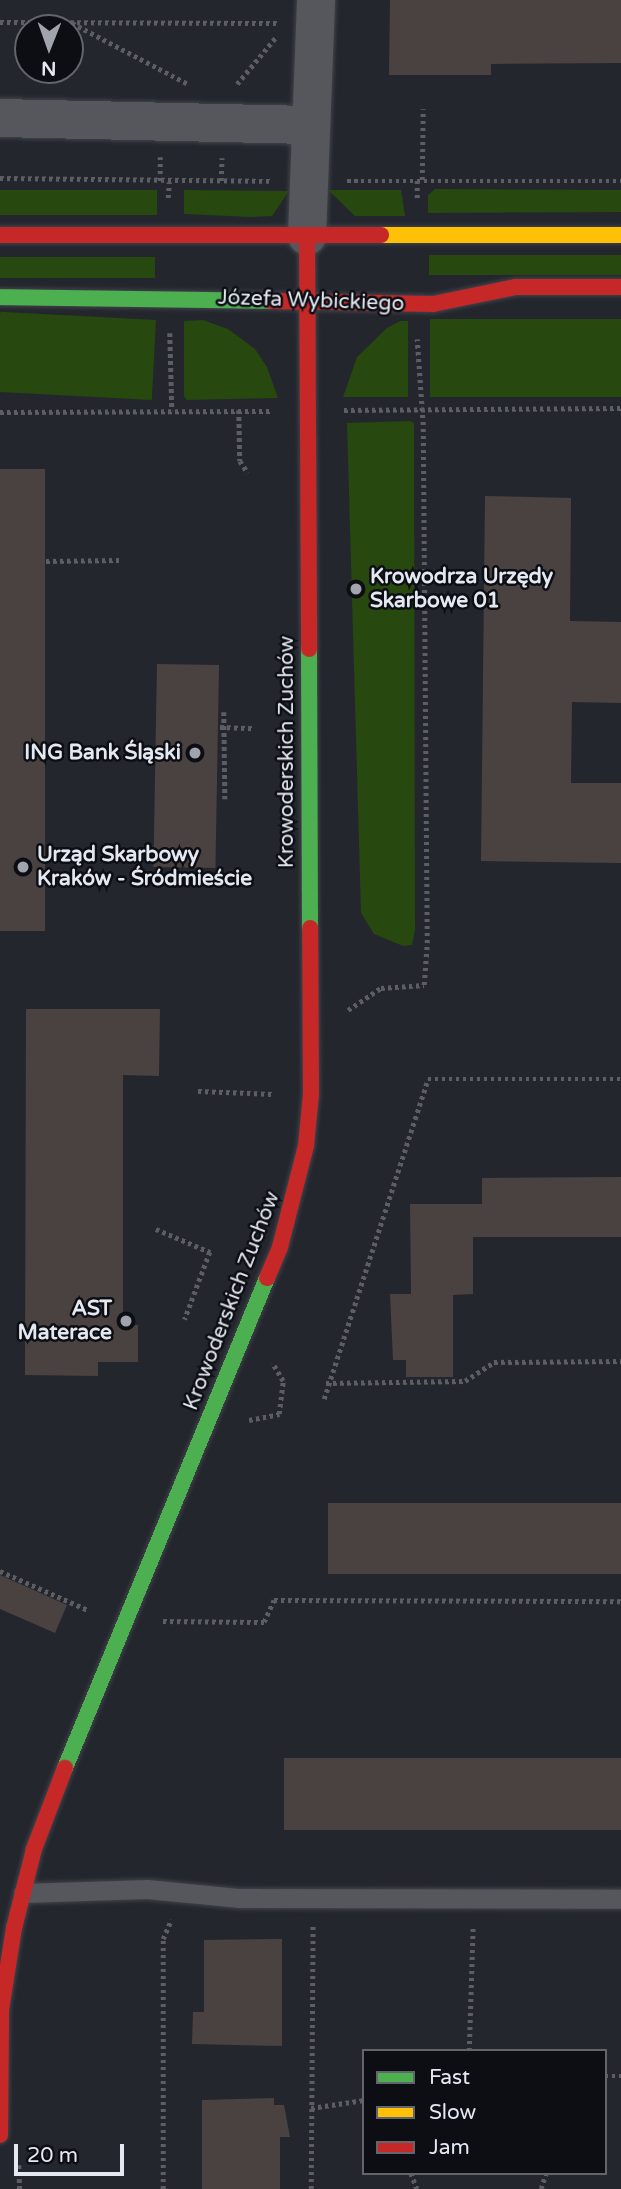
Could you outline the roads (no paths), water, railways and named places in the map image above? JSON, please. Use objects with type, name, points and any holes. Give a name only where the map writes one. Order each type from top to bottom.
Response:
[{"type":"street","points":[[299,6],[311,125],[307,236]]},
{"type":"street","points":[[0,118],[311,125]]},
{"type":"street","points":[[0,235],[621,235]]},
{"type":"street","name":"Krowoderskich Zuchów","points":[[0,2135],[1,2010],[34,1849],[91,1699],[280,1247],[302,1170],[311,1094],[307,236]]},
{"type":"street","name":"Józefa Wybickiego","points":[[0,297],[433,304],[516,288],[621,287]]},
{"type":"lane","points":[[23,1893],[147,1889],[238,1898],[621,1899]]},
{"type":"place","name":"Krowodrza Urzędy Skarbowe 01","points":[[356,589]]},
{"type":"place","name":"ING Bank Śląski","points":[[195,753]]},
{"type":"place","name":"Urząd Skarbowy Kraków - Śródmieście","points":[[23,867]]},
{"type":"place","name":"AST Materace","points":[[126,1321]]}]
